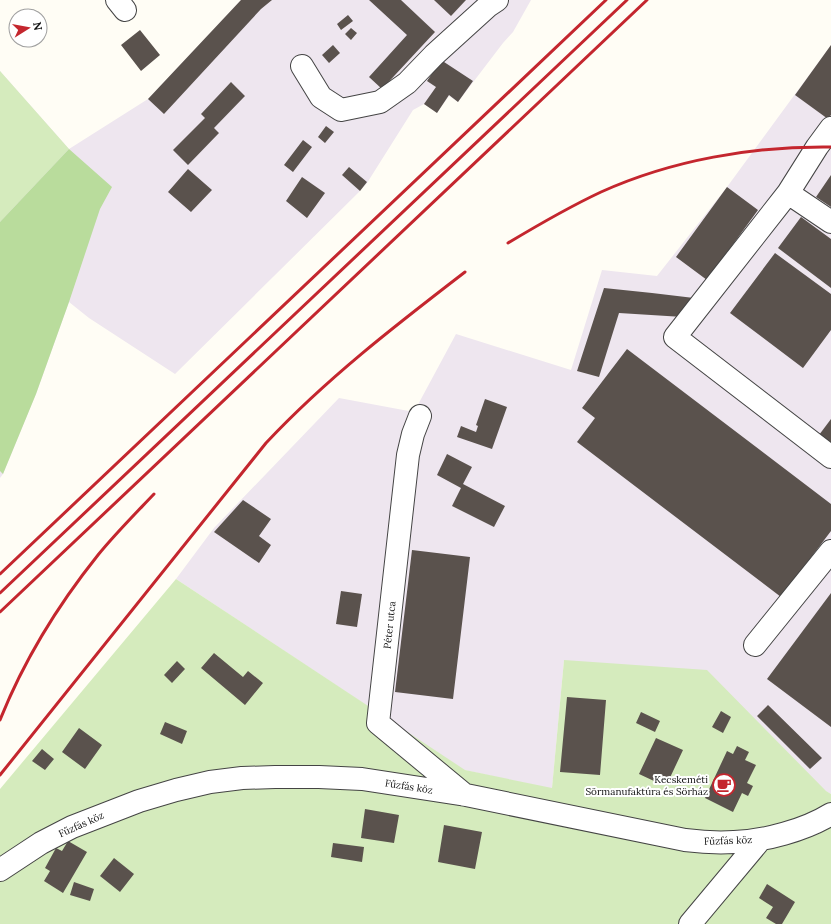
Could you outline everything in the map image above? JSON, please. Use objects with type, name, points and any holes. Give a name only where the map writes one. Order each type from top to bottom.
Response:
[{"type":"street","points":[[302,66],[321,97],[341,110],[380,102],[407,83],[434,55],[488,6],[497,0]]},
{"type":"street","points":[[831,128],[788,193],[675,337],[831,457]]},
{"type":"street","points":[[788,193],[831,222]]},
{"type":"street","name":"Péter utca","points":[[420,416],[413,434],[408,456],[378,723],[466,795]]},
{"type":"street","points":[[755,645],[831,551]]},
{"type":"street","name":"Fűzfás köz","points":[[0,870],[41,843],[72,827],[139,801],[210,782],[242,778],[319,777],[362,779],[466,795],[685,840],[711,842],[735,842],[761,839],[788,832],[830,815]]},
{"type":"street","points":[[690,924],[761,839]]},
{"type":"shaded area","points":[[241,0],[531,0],[513,32],[458,102],[449,96],[437,113],[424,104],[413,110],[367,183],[359,192],[175,374],[89,318],[69,302],[36,394],[0,478],[0,71],[69,149],[148,99]]},
{"type":"shaded area","points":[[831,45],[831,794],[564,660],[552,789],[464,770],[176,579],[214,528],[339,398],[414,412],[456,334],[571,370],[602,270],[657,276],[727,187]]},
{"type":"green space","points":[[0,71],[69,149],[0,222]]},
{"type":"green space","points":[[69,149],[112,187],[100,209],[36,394],[3,474],[0,471],[0,222]]},
{"type":"green space","points":[[176,579],[465,770],[552,788],[564,660],[707,670],[826,791],[831,794],[831,924],[0,924],[0,789]]},
{"type":"building","points":[[241,0],[272,0],[261,9],[164,114],[148,99]]},
{"type":"building","points":[[369,0],[401,0],[435,32],[382,89],[369,77],[407,35]]},
{"type":"building","points":[[434,0],[466,0],[451,16]]},
{"type":"building","points":[[348,15],[353,21],[341,30],[337,24]]},
{"type":"building","points":[[351,28],[357,33],[351,40],[345,34]]},
{"type":"building","points":[[140,30],[160,55],[141,71],[121,45]]},
{"type":"building","points":[[333,45],[340,53],[329,63],[322,55]]},
{"type":"building","points":[[831,45],[831,115],[828,119],[795,95]]},
{"type":"building","points":[[441,60],[473,81],[458,102],[449,95],[437,113],[424,104],[436,87],[427,81]]},
{"type":"building","points":[[231,82],[245,96],[214,128],[219,133],[188,165],[173,150],[205,118],[201,114]]},
{"type":"building","points":[[326,126],[334,132],[325,143],[318,137]]},
{"type":"building","points":[[303,140],[312,147],[293,172],[284,165]]},
{"type":"building","points":[[349,167],[367,182],[360,191],[342,175]]},
{"type":"building","points":[[188,169],[212,190],[191,212],[168,192]]},
{"type":"building","points":[[831,175],[831,207],[816,197]]},
{"type":"building","points":[[302,177],[325,193],[307,218],[286,201]]},
{"type":"building","points":[[727,187],[758,210],[707,280],[676,257]]},
{"type":"building","points":[[801,217],[831,239],[831,288],[778,248]]},
{"type":"building","points":[[775,253],[831,294],[831,330],[803,368],[730,313]]},
{"type":"building","points":[[604,288],[694,298],[683,317],[619,313],[599,377],[577,371]]},
{"type":"building","points":[[627,349],[831,504],[831,531],[781,597],[577,442],[595,418],[582,408]]},
{"type":"building","points":[[485,399],[507,407],[492,449],[457,437],[461,426],[476,432],[478,426],[476,425]]},
{"type":"building","points":[[831,419],[831,456],[813,443]]},
{"type":"building","points":[[447,454],[472,467],[463,484],[505,506],[494,527],[452,506],[461,488],[437,475]]},
{"type":"building","points":[[243,500],[271,519],[259,536],[271,545],[259,563],[214,532]]},
{"type":"building","points":[[412,550],[470,557],[453,699],[395,692]]},
{"type":"building","points":[[341,591],[362,594],[357,627],[336,624]]},
{"type":"building","points":[[831,593],[831,727],[767,679]]},
{"type":"building","points":[[214,653],[243,677],[248,671],[263,683],[245,705],[201,668]]},
{"type":"building","points":[[177,661],[185,669],[172,683],[164,675]]},
{"type":"building","points":[[567,697],[606,700],[600,775],[560,772]]},
{"type":"building","points":[[768,705],[822,758],[810,769],[757,716]]},
{"type":"building","points":[[721,711],[731,717],[723,733],[712,727]]},
{"type":"building","points":[[641,712],[660,721],[655,732],[636,723]]},
{"type":"building","points":[[165,722],[187,731],[182,744],[160,734]]},
{"type":"building","points":[[79,728],[102,745],[85,769],[62,752]]},
{"type":"building","points":[[656,738],[683,750],[667,784],[655,778],[654,781],[639,774]]},
{"type":"building","points":[[737,746],[749,752],[745,760],[756,765],[747,783],[753,786],[748,796],[742,793],[733,812],[705,798],[727,751],[733,754]]},
{"type":"building","points":[[42,749],[54,759],[45,770],[32,761]]},
{"type":"building","points":[[365,809],[399,815],[394,843],[361,838]]},
{"type":"building","points":[[444,825],[482,832],[475,869],[438,862]]},
{"type":"building","points":[[68,841],[87,852],[63,893],[44,881],[50,871],[45,868],[56,848],[62,851]]},
{"type":"building","points":[[333,843],[364,847],[362,862],[331,857]]},
{"type":"building","points":[[114,858],[134,874],[120,892],[100,876]]},
{"type":"building","points":[[74,882],[94,889],[90,901],[70,895]]},
{"type":"building","points":[[767,884],[795,902],[782,924],[776,924],[766,918],[773,907],[759,898]]},
{"type":"railway","points":[[0,574],[606,0]]},
{"type":"railway","points":[[0,593],[627,0]]},
{"type":"railway","points":[[0,612],[647,0]]},
{"type":"railway","points":[[508,243],[554,216],[601,192],[656,171],[684,163],[743,152],[802,147],[831,147]]},
{"type":"railway","points":[[0,775],[266,443],[289,419],[362,353],[465,272]]},
{"type":"railway","points":[[0,720],[9,698],[31,655],[69,593],[105,547],[154,494]]},
{"type":"place","name":"Kecskeméti Sörmanufaktúra és Sörház","points":[[724,785]]}]
